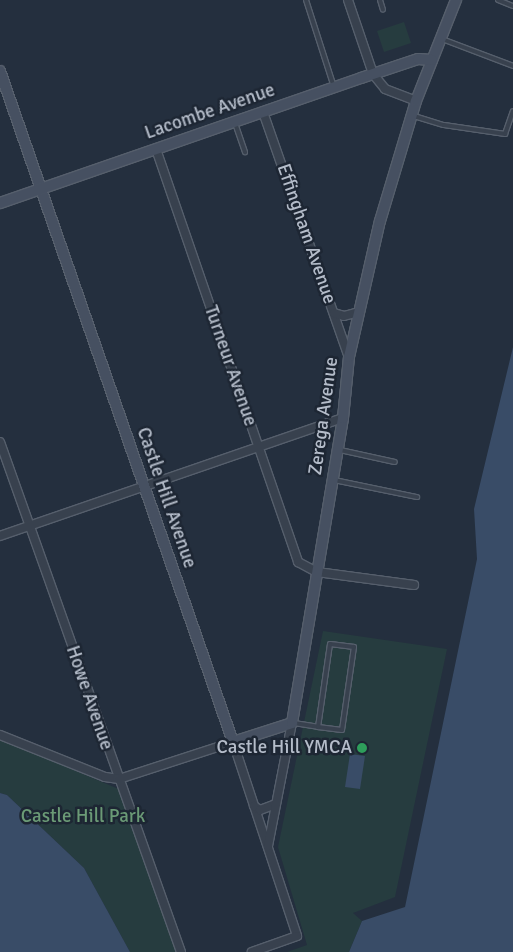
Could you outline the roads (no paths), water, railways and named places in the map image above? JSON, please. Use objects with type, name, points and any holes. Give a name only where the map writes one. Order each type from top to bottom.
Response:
[{"type":"street","points":[[348,0],[374,74],[386,89],[416,101]]},
{"type":"street","name":"Zerega Avenue","points":[[268,848],[292,723],[343,418],[349,357],[380,221],[416,101],[456,0]]},
{"type":"street","name":"Lacombe Avenue","points":[[0,203],[418,59],[432,60]]},
{"type":"street","name":"Castle Hill Avenue","points":[[0,71],[233,742],[297,936],[252,952]]},
{"type":"street","name":"Effingham Avenue","points":[[262,112],[349,357]]},
{"type":"street","name":"Turneur Avenue","points":[[156,149],[298,562],[317,572]]},
{"type":"street","points":[[334,313],[344,316],[360,312]]},
{"type":"street","points":[[0,536],[343,418]]},
{"type":"street","name":"Howe Avenue","points":[[0,442],[181,952]]},
{"type":"street","points":[[317,572],[414,585]]},
{"type":"street","points":[[0,735],[105,778],[119,779],[292,723]]},
{"type":"street","points":[[254,806],[260,810],[276,804]]},
{"type":"lane","points":[[306,0],[334,87]]},
{"type":"lane","points":[[380,0],[383,10]]},
{"type":"lane","points":[[498,0],[513,6]]},
{"type":"lane","points":[[440,38],[513,66]]},
{"type":"lane","points":[[412,115],[444,125],[505,134],[513,111]]},
{"type":"lane","points":[[234,121],[245,152]]},
{"type":"lane","points":[[337,449],[395,462]]},
{"type":"lane","points":[[332,479],[417,498]]},
{"type":"lane","points":[[292,723],[318,727],[342,730],[354,648],[330,644],[318,727]]},
{"type":"water","points":[[513,347],[513,952],[349,952],[362,921],[405,907],[477,559],[474,509]]},
{"type":"water","points":[[350,754],[365,756],[360,789],[345,787]]},
{"type":"water","points":[[0,793],[7,795],[84,868],[130,952],[0,952]]},
{"type":"place","name":"Castle Hill YMCA","points":[[362,748]]},
{"type":"park label","name":"Castle Hill Park","points":[[83,817]]}]
